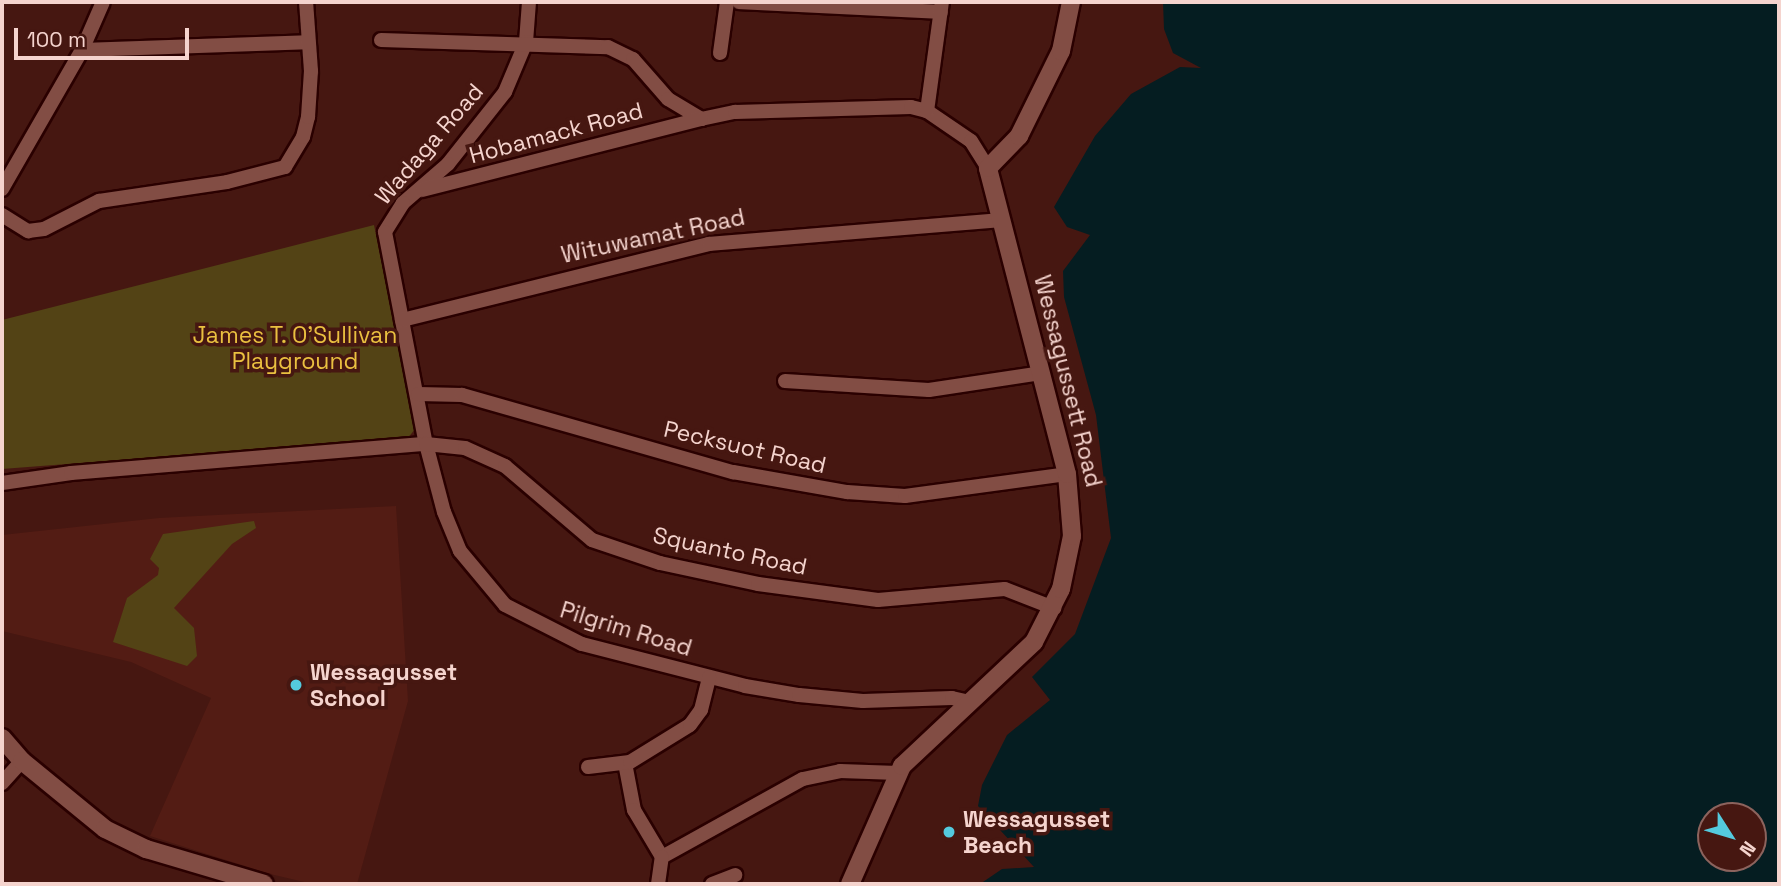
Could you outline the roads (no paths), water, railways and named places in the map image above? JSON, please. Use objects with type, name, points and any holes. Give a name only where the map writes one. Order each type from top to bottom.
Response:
[{"type":"street","points":[[2,189],[82,50],[103,2]]},
{"type":"street","points":[[2,215],[28,231],[44,229],[99,201],[239,180],[285,167],[303,137],[308,117],[312,71],[307,42],[306,2]]},
{"type":"street","points":[[526,42],[529,2]]},
{"type":"street","points":[[720,53],[727,2]]},
{"type":"street","points":[[381,40],[595,45],[620,51],[642,68],[668,99],[701,119],[735,112],[847,106],[927,111],[941,7],[739,2]]},
{"type":"street","points":[[988,168],[1018,136],[1062,51],[1071,2]]},
{"type":"street","points":[[82,50],[307,42]]},
{"type":"street","name":"Wadaga Road","points":[[426,444],[385,232],[403,203],[422,190],[505,92],[526,42]]},
{"type":"street","points":[[658,130],[668,99]]},
{"type":"street","name":"Wessagussett Road","points":[[850,884],[898,773],[968,702],[1034,642],[1054,608],[1072,536],[1067,474],[988,168],[971,141],[927,111]]},
{"type":"street","name":"Hobamack Road","points":[[422,190],[701,119]]},
{"type":"street","name":"Wituwamat Road","points":[[402,320],[709,244],[1001,220]]},
{"type":"street","points":[[785,381],[929,390],[1041,373]]},
{"type":"street","name":"Pecksuot Road","points":[[418,394],[462,395],[733,472],[847,492],[905,496],[1067,474]]},
{"type":"street","points":[[2,483],[71,473],[426,444]]},
{"type":"street","name":"Squanto Road","points":[[426,444],[486,455],[525,481],[592,540],[660,563],[758,584],[877,600],[1005,589],[1054,608]]},
{"type":"street","name":"Pilgrim Road","points":[[426,444],[443,512],[460,551],[505,605],[582,645],[709,677],[828,698],[901,702],[946,698],[968,702]]},
{"type":"street","points":[[588,767],[625,763],[694,721],[709,677]]},
{"type":"street","points":[[2,738],[22,761],[105,829],[146,849],[264,884]]},
{"type":"street","points":[[2,783],[22,761]]},
{"type":"street","points":[[625,763],[634,810],[662,857],[658,884]]},
{"type":"street","points":[[662,857],[803,779],[840,771],[898,773]]},
{"type":"street","points":[[712,884],[735,875]]},
{"type":"water","points":[[1163,2],[1779,2],[1779,884],[980,884],[1002,869],[1034,867],[978,806],[982,785],[1007,735],[1050,700],[1032,677],[1075,634],[1111,538],[1096,415],[1064,297],[1063,271],[1090,235],[1067,227],[1054,207],[1095,136],[1131,94],[1180,67],[1201,68],[1173,53],[1164,29]]},
{"type":"place","name":"Wessagusset School","points":[[296,685]]},
{"type":"place","name":"Wessagusset Beach","points":[[949,832]]},
{"type":"park label","name":"James T. O'Sullivan Playground","points":[[295,348]]}]
